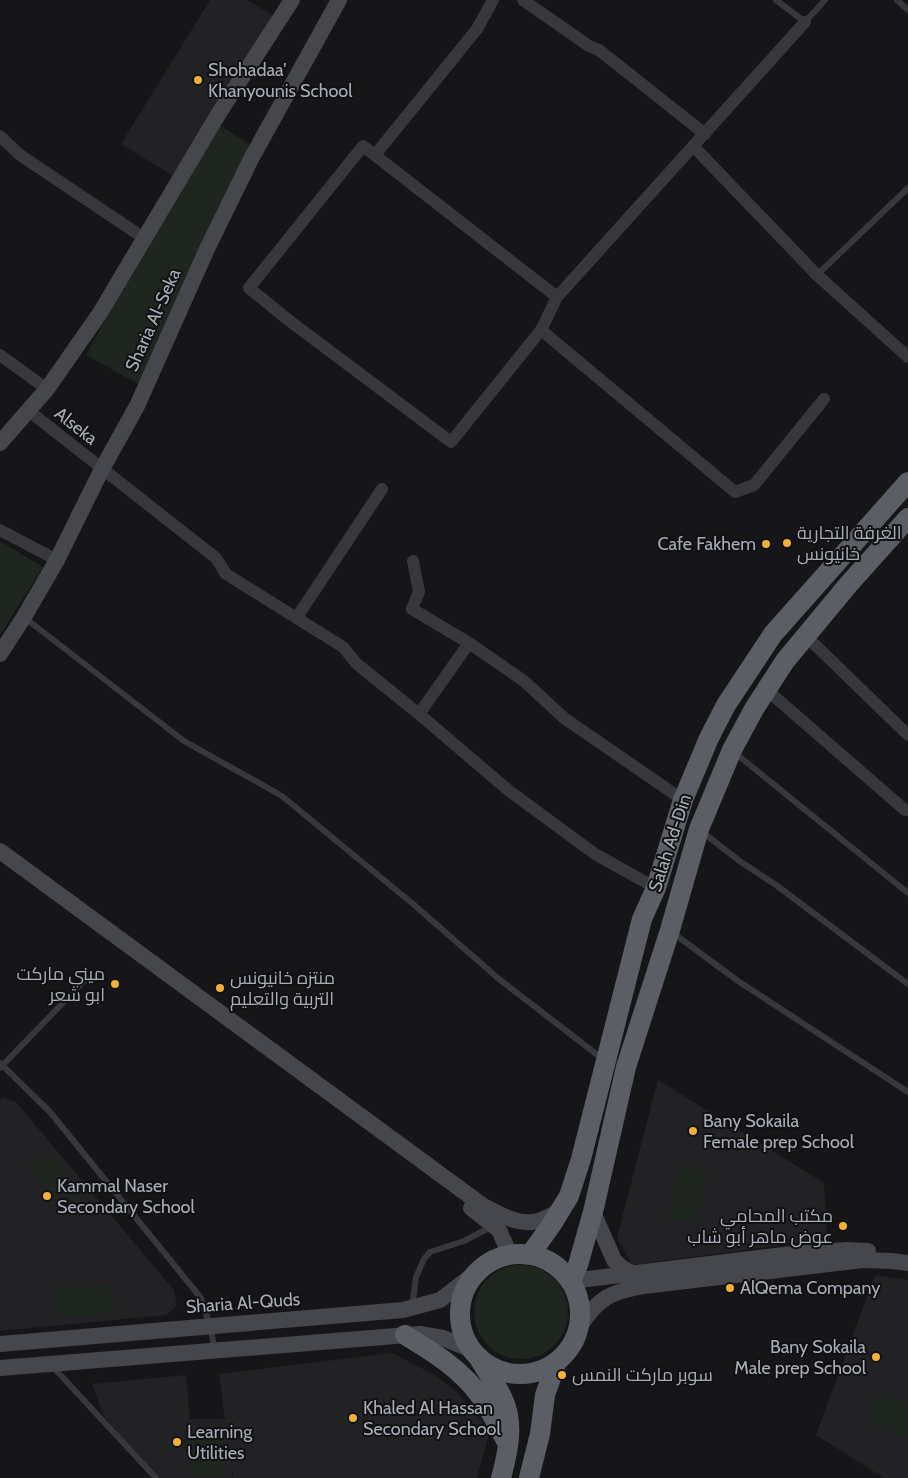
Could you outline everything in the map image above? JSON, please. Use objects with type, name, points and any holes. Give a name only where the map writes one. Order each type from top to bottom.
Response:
[{"type":"highway","name":"Salah Ad-Din","points":[[530,1254],[569,1196],[581,1160],[642,919],[656,888],[683,800],[709,738],[726,705],[773,634],[908,482]]},
{"type":"highway","name":"Salah Ad-Din","points":[[571,1281],[578,1264],[593,1212],[626,1067],[670,930],[699,829],[732,750],[754,709],[784,661],[848,585],[907,520]]},
{"type":"highway","points":[[475,1354],[493,1368],[506,1373],[520,1374],[536,1372],[552,1366],[565,1355],[575,1341],[580,1326],[581,1308],[577,1292],[563,1271],[542,1258],[530,1254],[510,1254],[485,1265],[472,1277],[464,1291],[460,1308],[460,1325],[464,1338],[503,1398],[509,1428],[508,1444],[501,1478]]},
{"type":"highway","points":[[405,1335],[458,1371],[480,1396],[508,1444]]},
{"type":"highway","points":[[528,1478],[540,1434],[545,1395],[557,1361]]},
{"type":"main road","points":[[0,443],[47,389],[100,314],[219,113],[292,0]]},
{"type":"main road","name":"Sharia Al-Seka","points":[[0,654],[57,560],[102,469],[137,406],[207,249],[252,159],[339,0]]},
{"type":"main road","points":[[0,851],[482,1205],[497,1220],[499,1230],[510,1254]]},
{"type":"main road","points":[[0,865],[64,908],[408,1160],[497,1220],[537,1221],[560,1211]]},
{"type":"main road","points":[[593,1212],[614,1260],[632,1274]]},
{"type":"main road","points":[[571,1281],[800,1253],[847,1250],[908,1252]]},
{"type":"main road","points":[[580,1326],[589,1311],[603,1298],[623,1290],[863,1260],[908,1263]]},
{"type":"main road","name":"Sharia Al-Quds","points":[[0,1344],[364,1314],[412,1308],[440,1300],[478,1271]]},
{"type":"main road","points":[[0,1368],[420,1334],[443,1338],[475,1354]]},
{"type":"street","points":[[374,155],[478,29],[493,0]]},
{"type":"street","points":[[523,0],[589,46],[599,50],[706,134]]},
{"type":"street","points":[[557,297],[363,146],[249,288],[290,322],[451,442],[541,330],[557,297],[805,22]]},
{"type":"street","points":[[0,136],[20,155],[144,238]]},
{"type":"street","points":[[694,147],[817,275],[908,357]]},
{"type":"street","points":[[541,330],[734,492],[754,484],[824,399]]},
{"type":"street","points":[[0,355],[47,389]]},
{"type":"street","name":"Alseka","points":[[29,411],[216,558],[226,574],[343,647],[357,664],[516,796],[595,854],[656,888]]},
{"type":"street","points":[[297,617],[382,489]]},
{"type":"street","points":[[0,530],[57,560]]},
{"type":"street","points":[[413,561],[419,592],[412,609],[469,643],[524,681],[564,718],[683,800]]},
{"type":"street","points":[[808,638],[908,735]]},
{"type":"street","points":[[419,714],[469,643]]},
{"type":"street","points":[[768,691],[905,810]]},
{"type":"lane","points":[[776,0],[805,22],[826,0]]},
{"type":"lane","points":[[897,0],[908,10]]},
{"type":"lane","points":[[817,275],[908,188]]},
{"type":"lane","points":[[24,617],[184,741],[282,796],[413,904],[499,979],[605,1060]]},
{"type":"lane","points":[[732,750],[908,894]]},
{"type":"lane","points":[[699,829],[740,862],[776,885],[908,984]]},
{"type":"lane","points":[[670,930],[738,981],[908,1092]]},
{"type":"lane","points":[[84,981],[1,1065],[50,1112],[201,1298],[216,1351]]},
{"type":"lane","points":[[412,1308],[416,1277],[424,1259],[430,1252],[464,1241],[497,1220]]},
{"type":"lane","points":[[51,1365],[156,1478]]},
{"type":"shaded area","name":"Shohadaa' Khanyounis School","points":[[210,0],[247,0],[274,16],[175,177],[121,144]]},
{"type":"shaded area","points":[[218,124],[254,147],[140,385],[86,355],[128,278]]},
{"type":"shaded area","points":[[0,541],[43,567],[0,635]]},
{"type":"shaded area","name":"Bany Sokaila Female prep School","points":[[658,1080],[824,1183],[827,1239],[632,1265],[617,1237]]},
{"type":"shaded area","name":"Kammal Naser Secondary School","points":[[4,1098],[16,1102],[174,1290],[177,1306],[166,1315],[0,1331],[0,1100]]},
{"type":"shaded area","points":[[49,1152],[81,1191],[63,1205],[31,1166]]},
{"type":"shaded area","points":[[680,1164],[707,1169],[697,1222],[670,1217]]},
{"type":"shaded area","points":[[521,1265],[539,1268],[554,1279],[565,1294],[568,1312],[565,1330],[554,1345],[539,1356],[521,1359],[503,1356],[488,1345],[477,1330],[474,1312],[477,1294],[488,1279],[503,1268]]},
{"type":"shaded area","name":"Bany Sokaila Male prep School","points":[[875,1275],[908,1280],[908,1478],[884,1478],[816,1435]]},
{"type":"shaded area","points":[[111,1285],[113,1313],[57,1317],[55,1288]]},
{"type":"shaded area","name":"Khaled Al Hassan Secondary School","points":[[392,1353],[435,1375],[457,1392],[490,1430],[477,1478],[233,1478],[232,1472],[232,1478],[156,1478],[104,1416],[92,1384],[186,1375],[190,1419],[225,1419],[219,1374]]},
{"type":"shaded area","points":[[879,1393],[908,1404],[908,1437],[868,1421]]},
{"type":"shaded area","points":[[217,1426],[224,1478],[193,1478],[186,1430]]},
{"type":"place","name":"Shohadaa' Khanyounis School","points":[[198,80]]},
{"type":"place","name":"الغرفة التجارية خانيونس","points":[[787,543]]},
{"type":"place","name":"Cafe Fakhem","points":[[766,544]]},
{"type":"place","name":"ميني ماركت ابو شعر","points":[[115,984]]},
{"type":"place","name":"منتزه خانيونس التربية والتعليم","points":[[220,988]]},
{"type":"place","name":"Bany Sokaila Female prep School","points":[[693,1131]]},
{"type":"place","name":"Kammal Naser Secondary School","points":[[47,1196]]},
{"type":"place","name":"مكتب المحامي عوض ماهر أبو شاب","points":[[843,1226]]},
{"type":"place","name":"AlQema Company","points":[[730,1288]]},
{"type":"place","name":"Bany Sokaila Male prep School","points":[[876,1357]]},
{"type":"place","name":"سوبر ماركت النمس","points":[[562,1375]]},
{"type":"place","name":"Khaled Al Hassan Secondary School","points":[[353,1418]]},
{"type":"place","name":"Learning Utilities","points":[[177,1442]]}]
